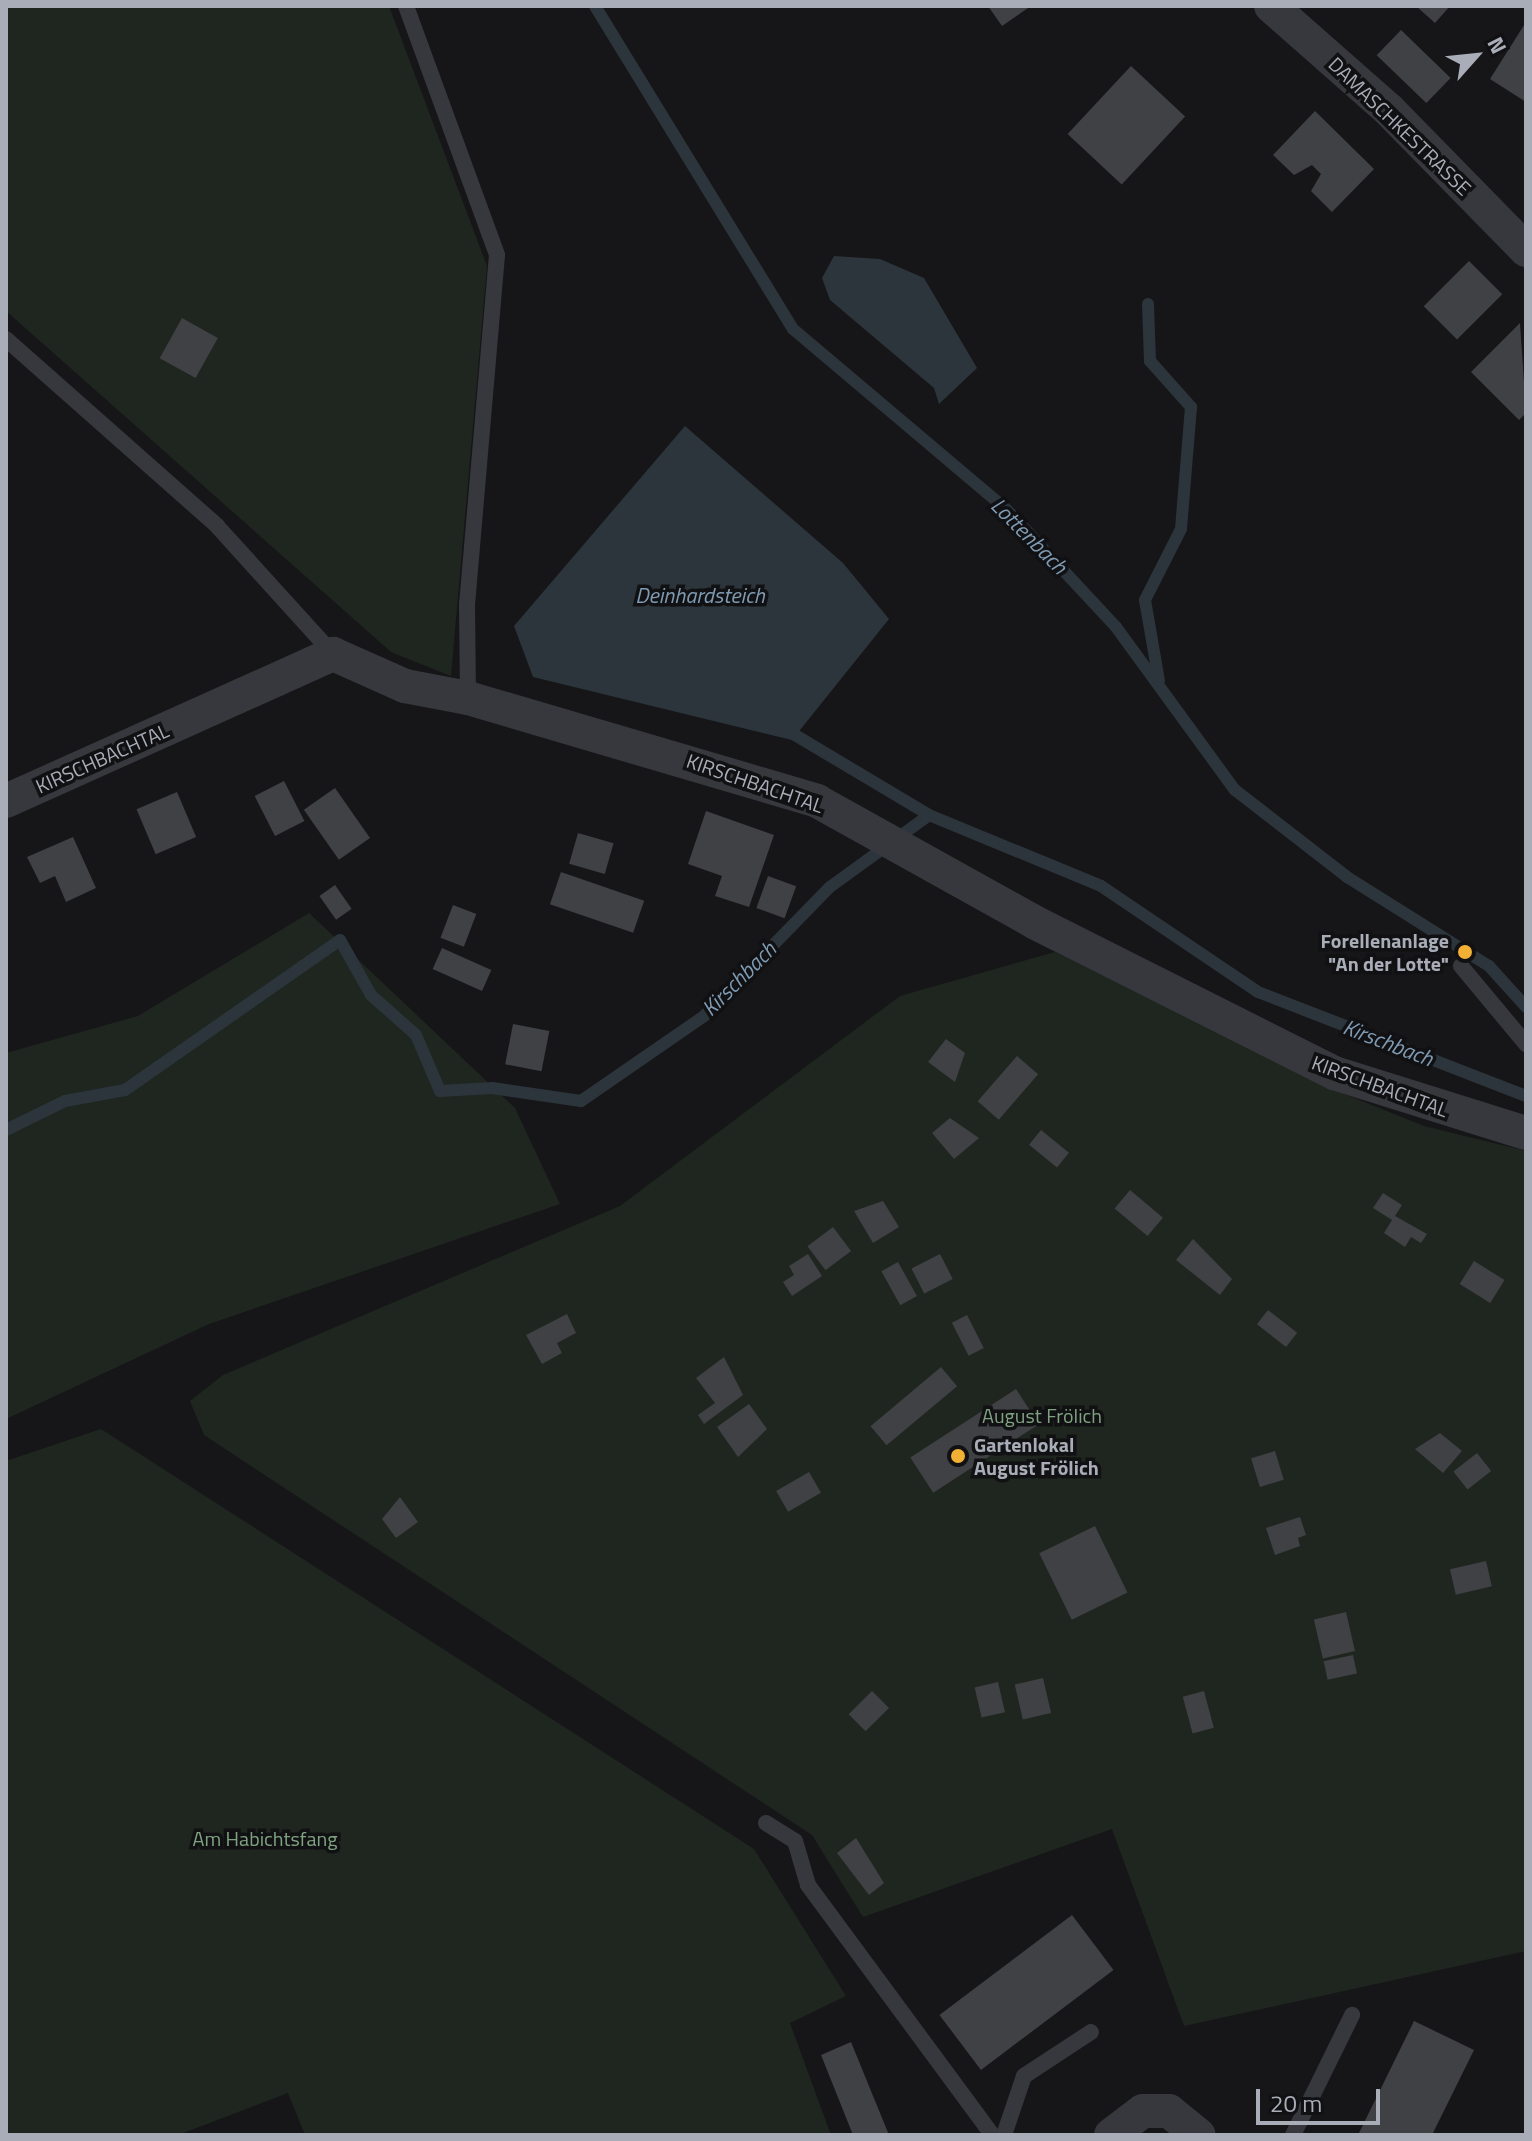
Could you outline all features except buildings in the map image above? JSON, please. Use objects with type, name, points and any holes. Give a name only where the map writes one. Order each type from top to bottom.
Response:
[{"type":"street","name":"DAMASCHKESTRASSE","points":[[1271,6],[1389,110],[1526,250]]},
{"type":"street","name":"KIRSCHBACHTAL","points":[[6,801],[333,654],[405,686],[468,698],[744,775],[857,825],[1334,1073],[1526,1133]]},
{"type":"street","points":[[1111,2135],[1143,2111],[1169,2111],[1199,2135]]},
{"type":"lane","points":[[406,6],[497,255],[467,603],[468,698]]},
{"type":"lane","points":[[6,339],[217,526],[333,654]]},
{"type":"lane","points":[[1461,966],[1526,1044]]},
{"type":"lane","points":[[766,1823],[795,1841],[808,1885],[992,2135]]},
{"type":"lane","points":[[1293,2135],[1352,2015]]},
{"type":"lane","points":[[1004,2135],[1024,2076],[1091,2032]]},
{"type":"green space","points":[[6,6],[389,6],[487,266],[451,676],[391,652],[6,311]]},
{"type":"green space","points":[[309,913],[515,1108],[560,1204],[209,1324],[6,1419],[6,1053],[138,1016]]},
{"type":"green space","name":"August Frölich","points":[[1055,952],[1332,1089],[1424,1126],[1526,1151],[1526,1951],[1184,2026],[1112,1829],[863,1917],[812,1835],[204,1435],[190,1401],[223,1375],[620,1206],[900,996]]},
{"type":"green space","name":"Am Habichtsfang","points":[[101,1429],[754,1849],[846,1996],[790,2023],[831,2135],[305,2135],[288,2093],[178,2135],[6,2135],[6,1461]]},
{"type":"water","points":[[834,256],[880,259],[924,278],[977,368],[939,404],[934,388],[830,300],[822,278]]},
{"type":"water","name":"Deinhardsteich","points":[[685,426],[843,563],[889,619],[792,740],[533,677],[514,626]]},
{"type":"waterway","name":"Lottenbach","points":[[595,6],[793,329],[1007,510],[1116,627],[1235,790],[1347,877],[1489,966],[1526,1007]]},
{"type":"waterway","points":[[1148,304],[1150,361],[1191,407],[1181,529],[1145,600],[1159,681]]},
{"type":"waterway","name":"Kirschbach","points":[[795,735],[929,815],[1101,886],[1258,992],[1526,1096]]},
{"type":"waterway","name":"Kirschbach","points":[[6,1130],[65,1101],[125,1090],[340,940],[371,995],[416,1035],[440,1091],[492,1088],[581,1101],[704,1016],[830,887],[929,815]]},
{"type":"place","name":"Forellenanlage \"An der Lotte\"","points":[[1465,952]]},
{"type":"place","name":"Gartenlokal August Frölich","points":[[958,1456]]}]
